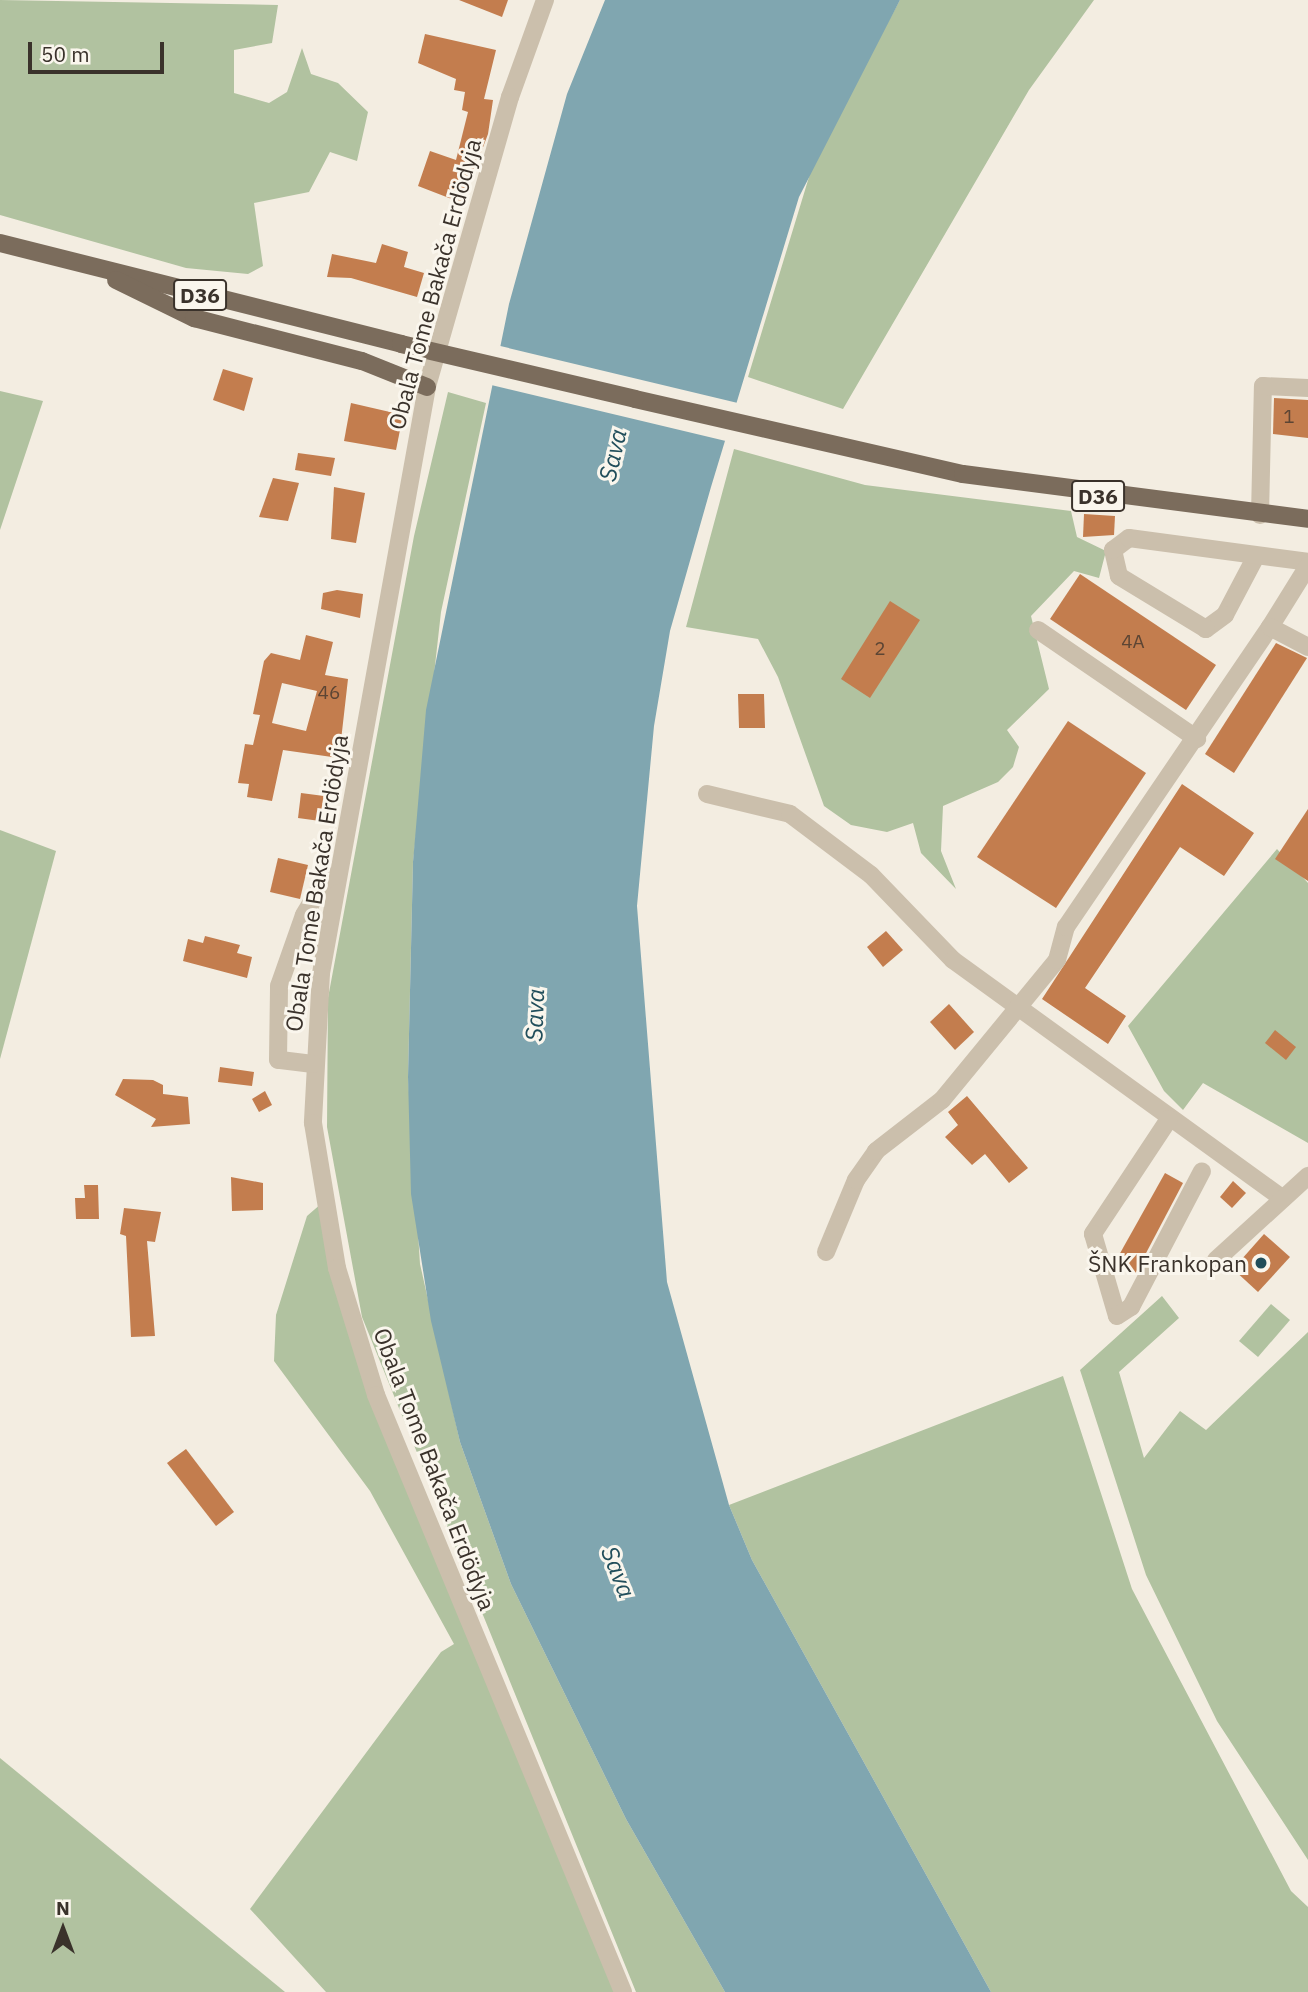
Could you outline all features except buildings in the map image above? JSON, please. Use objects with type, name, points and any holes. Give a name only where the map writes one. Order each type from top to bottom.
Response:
[{"type":"main road","name":"D36","points":[[0,243],[101,271],[401,344],[890,459],[1033,487],[1308,519]]},
{"type":"main road","points":[[101,271],[194,318],[362,361],[427,387]]},
{"type":"street","name":"Obala Tome Bakača Erdödyja","points":[[545,0],[506,109],[427,387],[338,874],[313,1064],[320,1180],[363,1359],[623,1992]]},
{"type":"street","points":[[1260,515],[1263,386],[1308,388]]},
{"type":"street","points":[[827,1252],[856,1180],[876,1151],[943,1100],[1022,1007],[1057,961],[1066,928],[1197,739],[1308,564],[1129,538],[1114,550],[1119,576],[1206,629],[1225,615],[1255,558]]},
{"type":"street","points":[[1270,626],[1308,647]]},
{"type":"street","points":[[1038,630],[1197,739]]},
{"type":"street","points":[[707,794],[790,814],[872,875],[953,961],[1022,1007],[1169,1119],[1283,1199]]},
{"type":"street","points":[[313,1064],[278,1060],[279,986],[304,915],[325,880],[338,874]]},
{"type":"street","points":[[1169,1119],[1093,1234],[1117,1316],[1131,1307],[1202,1171]]},
{"type":"street","points":[[1216,1260],[1308,1176]]},
{"type":"green space","points":[[0,0],[278,5],[272,43],[234,50],[234,93],[269,103],[287,92],[302,48],[311,74],[338,83],[368,112],[357,161],[330,152],[309,192],[254,203],[263,266],[248,274],[186,268],[0,215]]},
{"type":"green space","points":[[900,0],[1094,0],[1029,90],[843,409],[748,377],[816,154]]},
{"type":"green space","points":[[0,391],[43,401],[0,530]]},
{"type":"green space","points":[[448,392],[486,403],[441,612],[413,862],[408,1077],[420,1264],[460,1442],[511,1584],[626,1819],[725,1992],[636,1992],[362,1317],[327,1127],[328,998],[414,536]]},
{"type":"green space","points":[[734,449],[865,485],[1071,511],[1077,537],[1106,551],[1099,578],[1074,571],[1031,616],[1049,689],[1007,730],[1019,747],[1013,767],[998,782],[943,806],[941,851],[956,889],[921,853],[913,823],[887,832],[851,825],[824,806],[778,677],[758,639],[686,627]]},
{"type":"green space","points":[[0,830],[56,851],[0,1059]]},
{"type":"green space","points":[[1277,849],[1308,883],[1308,1143],[1203,1083],[1183,1110],[1164,1091],[1128,1026]]},
{"type":"green space","points":[[322,1203],[350,1330],[618,1992],[326,1992],[250,1909],[441,1652],[454,1644],[370,1491],[274,1361],[276,1315],[307,1216]]},
{"type":"green space","points":[[1162,1296],[1179,1318],[1119,1372],[1144,1458],[1180,1411],[1206,1430],[1308,1332],[1308,1860],[1217,1721],[1146,1575],[1080,1370]]},
{"type":"green space","points":[[1271,1304],[1290,1320],[1258,1357],[1239,1341]]},
{"type":"green space","points":[[1063,1376],[1132,1589],[1291,1891],[1308,1907],[1308,1992],[991,1992],[752,1560],[729,1505]]},
{"type":"green space","points":[[0,1758],[285,1992],[0,1992]]},
{"type":"water","name":"Sava","points":[[605,0],[900,0],[799,197],[711,487],[670,631],[654,726],[637,906],[667,1282],[729,1505],[752,1560],[991,1992],[725,1992],[626,1819],[511,1584],[460,1442],[431,1321],[411,1194],[408,1077],[413,862],[426,710],[509,304],[567,94]]},
{"type":"pier","points":[[496,345],[742,404],[730,442],[487,384]]},
{"type":"place","name":"ŠNK Frankopan","points":[[1261,1263]]}]
